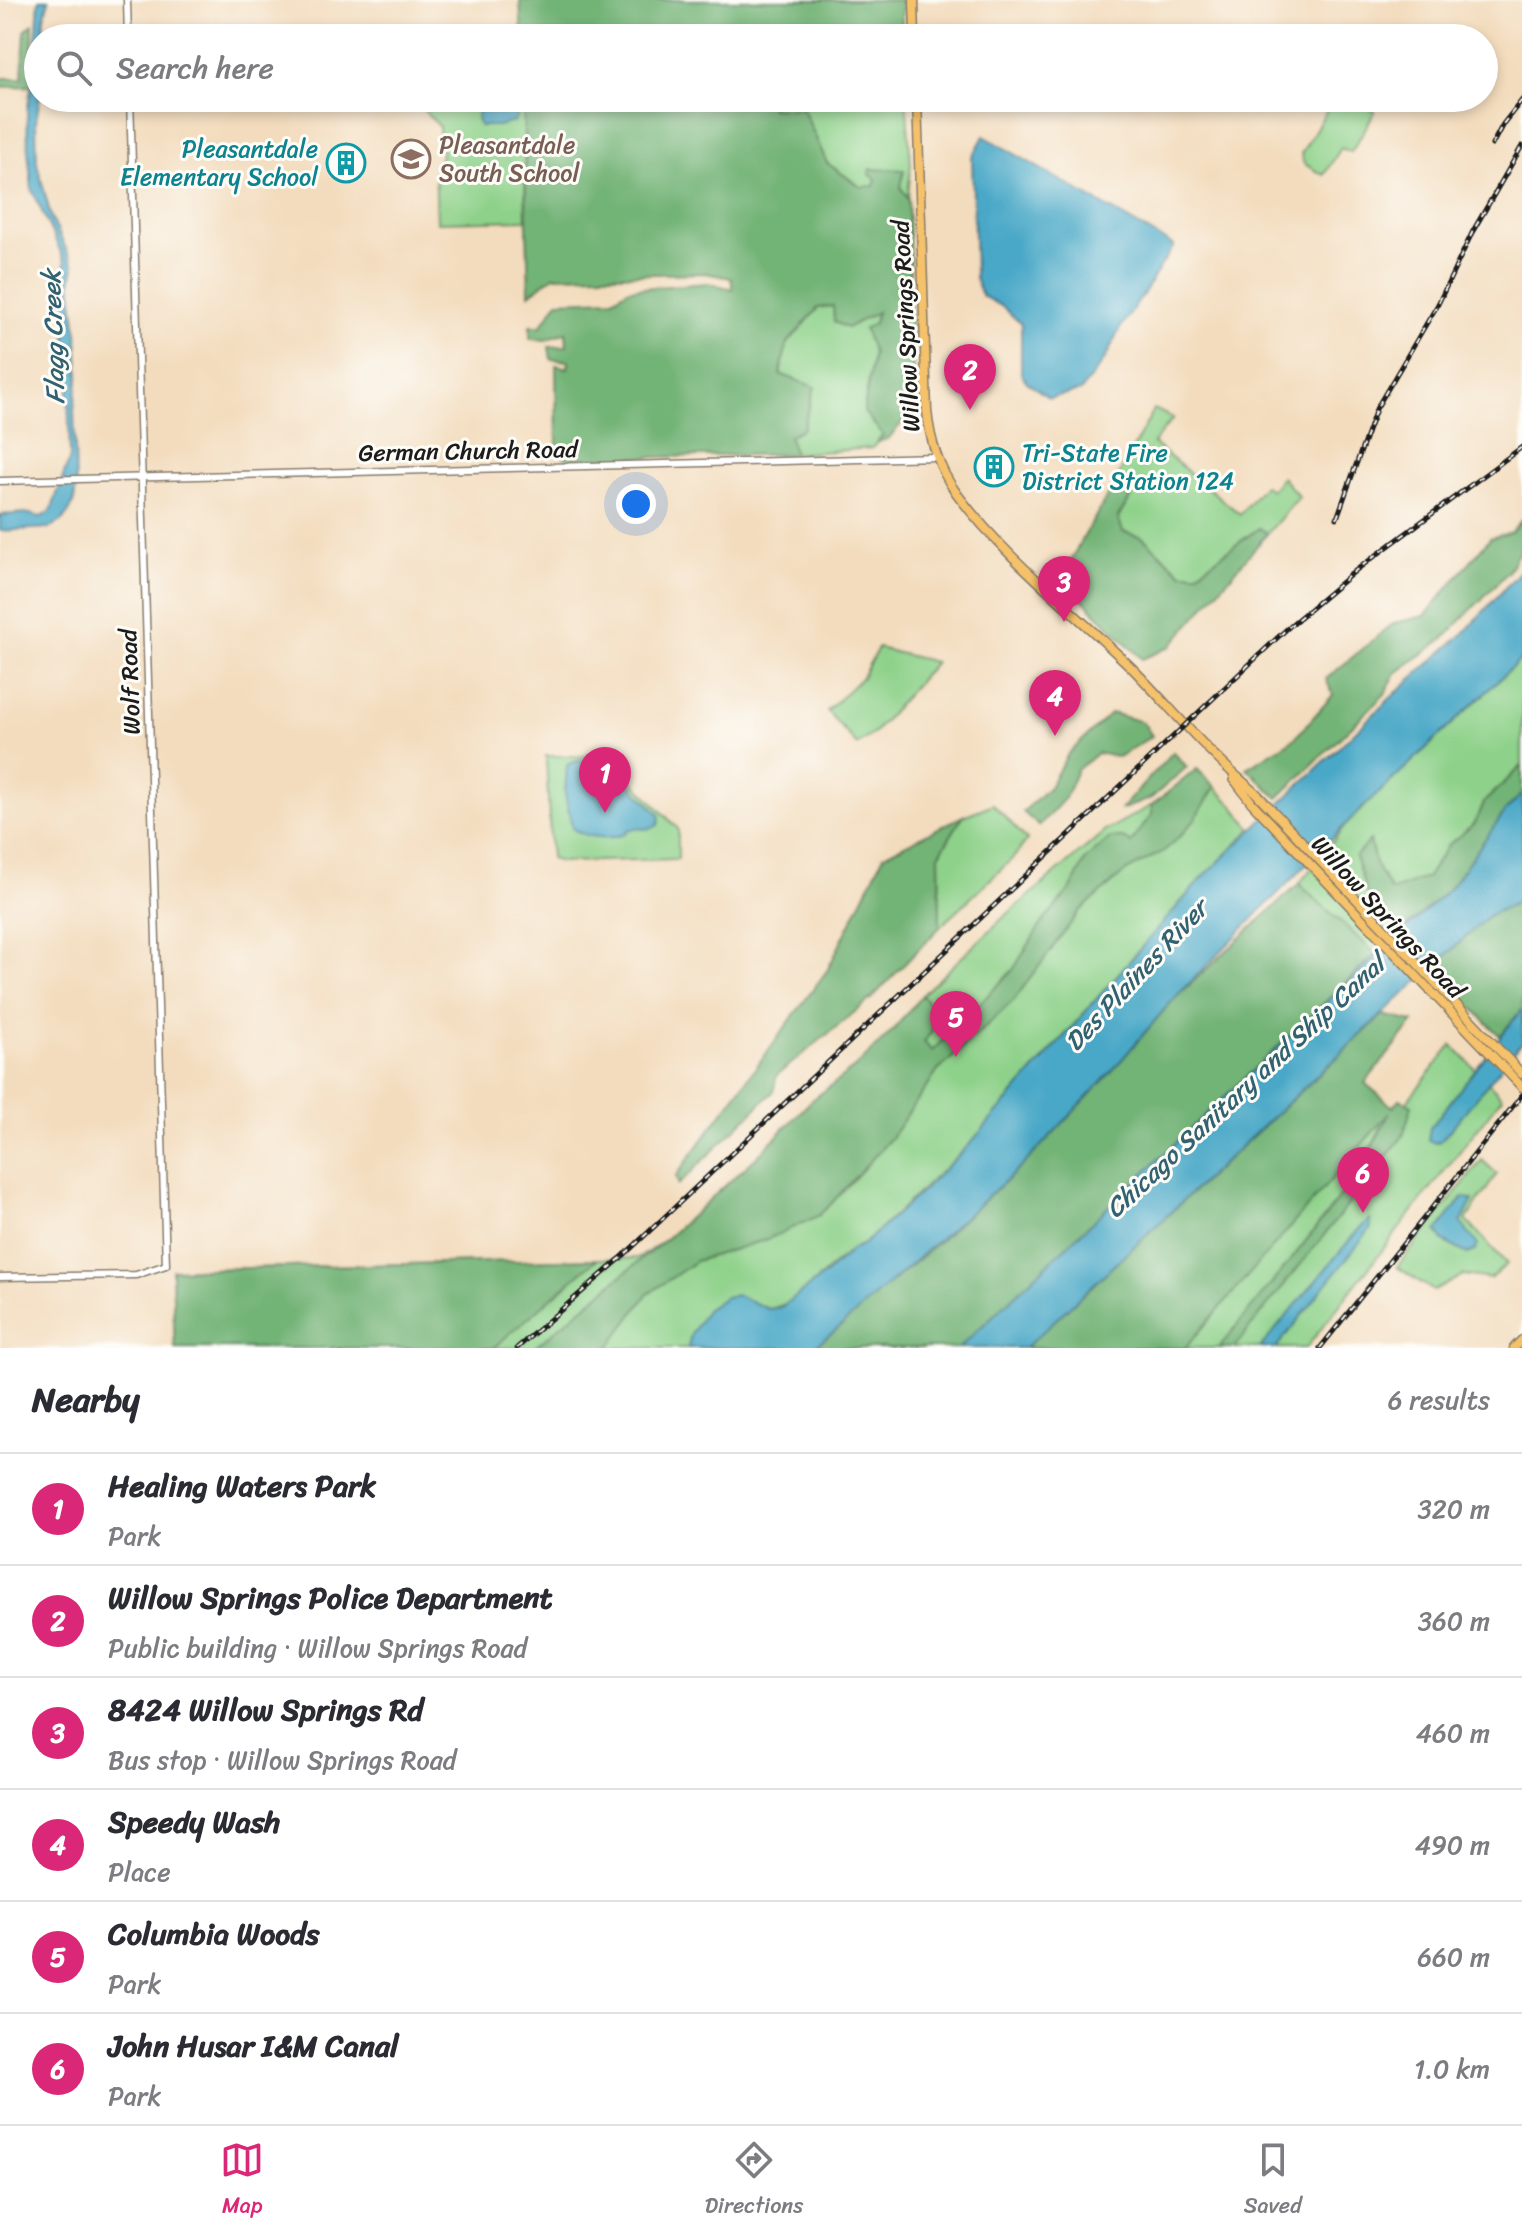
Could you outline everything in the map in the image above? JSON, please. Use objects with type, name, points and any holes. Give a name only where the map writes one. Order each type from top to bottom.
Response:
[{"type":"main road","points":[[914,0],[915,24]]},
{"type":"main road","name":"Willow Springs Road","points":[[917,112],[925,390],[929,432],[937,457],[957,493],[983,523],[1135,672],[1522,1087]]},
{"type":"main road","name":"Willow Springs Road","points":[[1250,794],[1522,1074]]},
{"type":"main road","points":[[1514,1348],[1522,1340]]},
{"type":"street","points":[[127,0],[128,24]]},
{"type":"street","name":"Wolf Road","points":[[0,1277],[136,1275],[166,1265],[130,112]]},
{"type":"street","name":"German Church Road","points":[[0,481],[937,457]]},
{"type":"green space","points":[[520,0],[902,0],[902,24],[521,24]]},
{"type":"green space","points":[[24,47],[24,86],[0,87],[0,78],[22,78]]},
{"type":"green space","points":[[426,112],[523,112],[526,220],[437,222],[435,168],[441,156],[439,126]]},
{"type":"green space","points":[[523,112],[804,112],[827,163],[861,187],[874,186],[876,179],[869,174],[870,169],[904,170],[901,188],[908,198],[914,409],[889,438],[876,443],[883,435],[864,412],[873,353],[864,329],[874,323],[877,312],[847,328],[834,322],[833,306],[818,308],[787,344],[780,374],[815,387],[803,428],[789,436],[794,454],[568,459],[557,452],[556,365],[568,368],[569,361],[551,359],[549,347],[567,346],[566,332],[546,340],[530,339],[530,326],[541,326],[558,301],[613,299],[629,289],[708,283],[733,289],[731,278],[705,273],[554,276],[529,294]]},
{"type":"green space","points":[[804,112],[907,112],[911,164],[908,198],[901,188],[876,179],[874,187],[861,187],[827,163]]},
{"type":"green space","points":[[1326,112],[1375,112],[1351,152],[1341,148],[1324,175],[1304,164],[1301,154]]},
{"type":"green space","points":[[834,306],[847,328],[877,311],[874,323],[865,330],[873,353],[864,412],[884,435],[872,448],[794,454],[782,397],[784,352],[818,308]]},
{"type":"green space","points":[[1154,409],[1173,418],[1153,443],[1240,514],[1264,485],[1271,490],[1282,477],[1299,497],[1267,534],[1259,528],[1197,573],[1182,573],[1142,537],[1123,532],[1118,517],[1132,496],[1129,478],[1113,486]]},
{"type":"green space","points":[[1129,478],[1132,496],[1118,517],[1123,532],[1142,537],[1182,573],[1197,573],[1259,528],[1267,534],[1170,647],[1142,659],[1064,581],[1070,561],[1113,486]]},
{"type":"green space","points":[[1522,519],[1522,546],[1508,572],[1442,640],[1396,673],[1385,694],[1278,798],[1247,768],[1295,738],[1333,695],[1326,679],[1394,623],[1425,616],[1490,538],[1511,532]]},
{"type":"green space","points":[[878,648],[935,662],[874,733],[857,745],[827,711],[862,677]]},
{"type":"green space","points":[[1522,658],[1522,766],[1485,801],[1475,823],[1447,846],[1428,877],[1391,891],[1375,864],[1370,841],[1367,893],[1402,931],[1376,954],[1299,884],[1351,819]]},
{"type":"green space","points":[[1111,713],[1143,722],[1152,736],[1118,757],[1097,753],[1077,770],[1065,798],[1039,826],[1023,812],[1049,787],[1068,754]]},
{"type":"green space","points":[[1173,752],[1187,767],[1150,799],[1120,810]]},
{"type":"green space","points":[[546,756],[602,756],[613,760],[678,829],[678,859],[561,862],[551,859]]},
{"type":"green space","points":[[1522,766],[1522,794],[1507,809],[1449,889],[1402,931],[1367,893],[1355,857],[1370,840],[1375,864],[1391,891],[1427,877],[1447,846],[1475,823],[1485,801]]},
{"type":"green space","points":[[1197,769],[1252,829],[1203,877],[969,1145],[864,1244],[840,1259],[794,1299],[691,1335],[688,1348],[175,1348],[172,1270],[639,1258],[666,1239],[756,1158],[811,1101],[857,1066],[922,995],[1003,918],[1105,831],[1161,800]]},
{"type":"green space","points":[[1197,769],[1215,787],[1194,821],[1164,851],[1125,872],[1080,911],[1014,1000],[938,1071],[890,1139],[818,1216],[768,1239],[696,1261],[647,1295],[608,1348],[534,1348],[666,1239],[756,1158],[811,1101],[857,1066],[922,995],[935,1011],[932,1031],[924,1042],[932,1051],[1013,970],[1042,923],[1072,887],[1085,860],[1110,838],[1123,838],[1131,843],[1152,814],[1152,805]]},
{"type":"green space","points":[[993,804],[1027,840],[1014,857],[940,927],[939,855],[963,816]]},
{"type":"green space","points":[[963,816],[939,855],[940,927],[872,998],[776,1076],[774,1091],[678,1185],[676,1176],[828,969],[884,855]]},
{"type":"green space","points":[[1299,884],[1376,954],[959,1348],[812,1348],[927,1252],[1021,1167],[1112,1071],[1170,1003]]},
{"type":"green space","points":[[1522,900],[1522,1009],[1500,1036],[1433,968],[1489,915]]},
{"type":"green space","points":[[1383,1015],[1414,1022],[1365,1083],[1393,1107],[1400,1099],[1412,1105],[1403,1136],[1234,1348],[1219,1348],[1333,1205],[1390,1112],[1185,1348],[1025,1348]]},
{"type":"green space","points":[[1452,1045],[1502,1097],[1306,1348],[1185,1348],[1393,1107],[1372,1145]]},
{"type":"green space","points":[[1482,1160],[1497,1174],[1466,1220],[1507,1264],[1490,1279],[1463,1275],[1434,1291],[1397,1267]]},
{"type":"green space","points":[[597,1259],[493,1348],[175,1348],[172,1270]]},
{"type":"water","points":[[39,0],[49,0],[44,24],[37,24]]},
{"type":"water","points":[[27,112],[38,112],[37,163],[51,217],[74,266],[71,283],[79,374],[74,409],[76,485],[74,502],[62,521],[50,528],[0,531],[0,515],[26,513],[41,517],[51,511],[70,457],[68,392],[71,384],[66,364],[66,318],[62,299],[65,261],[32,190]]},
{"type":"water","points":[[478,112],[519,112],[514,122],[498,126],[480,126]]},
{"type":"water","points":[[984,136],[1174,246],[1122,325],[1104,360],[1081,391],[1049,398],[1027,382],[1021,374],[1021,324],[1003,307],[982,296],[975,278],[972,158]]},
{"type":"water","name":"Des Plaines River","points":[[1522,569],[1522,658],[1351,819],[1170,1003],[1112,1071],[1021,1167],[840,1327],[812,1348],[688,1348],[691,1335],[706,1310],[725,1297],[738,1295],[768,1309],[781,1307],[827,1273],[852,1249],[864,1244],[922,1191],[969,1145],[1203,877],[1400,689],[1465,632]]},
{"type":"water","points":[[601,759],[610,764],[658,813],[658,825],[649,829],[627,830],[627,833],[610,837],[596,837],[572,828],[565,794],[567,765]]},
{"type":"water","name":"Chicago Sanitary and Ship Canal","points":[[1522,794],[1522,900],[1489,915],[1025,1348],[959,1348],[1449,889],[1507,809]]},
{"type":"water","points":[[1522,1009],[1522,1042],[1441,1141],[1435,1143],[1428,1140],[1430,1128]]},
{"type":"water","points":[[1463,1197],[1473,1200],[1461,1223],[1478,1245],[1475,1251],[1467,1254],[1443,1241],[1437,1231]]},
{"type":"water","points":[[1370,1219],[1371,1228],[1276,1348],[1260,1348],[1357,1231]]},
{"type":"railway","points":[[1492,145],[1503,124],[1522,100]]},
{"type":"railway","points":[[1337,518],[1376,409],[1438,304],[1473,231],[1522,146]]},
{"type":"railway","points":[[517,1348],[621,1258],[1292,624],[1355,571],[1522,447]]},
{"type":"railway","points":[[1320,1348],[1522,1095]]},
{"type":"place","name":"Pleasantdale South School","points":[[411,159]]},
{"type":"place","name":"Pleasantdale Elementary School","points":[[346,163]]},
{"type":"place","name":"Willow Springs Police Department","points":[[970,410]]},
{"type":"place","name":"Tri-State Fire District Station 124","points":[[994,467]]},
{"type":"place","name":"8424 Willow Springs Rd","points":[[1064,622]]},
{"type":"place","name":"Speedy Wash","points":[[1055,736]]},
{"type":"place","name":"Healing Waters Park","points":[[605,813]]},
{"type":"place","name":"Columbia Woods","points":[[956,1057]]},
{"type":"place","name":"John Husar I&M Canal","points":[[1363,1213]]},
{"type":"water label","name":"Flagg Creek","points":[[53,337]]}]
